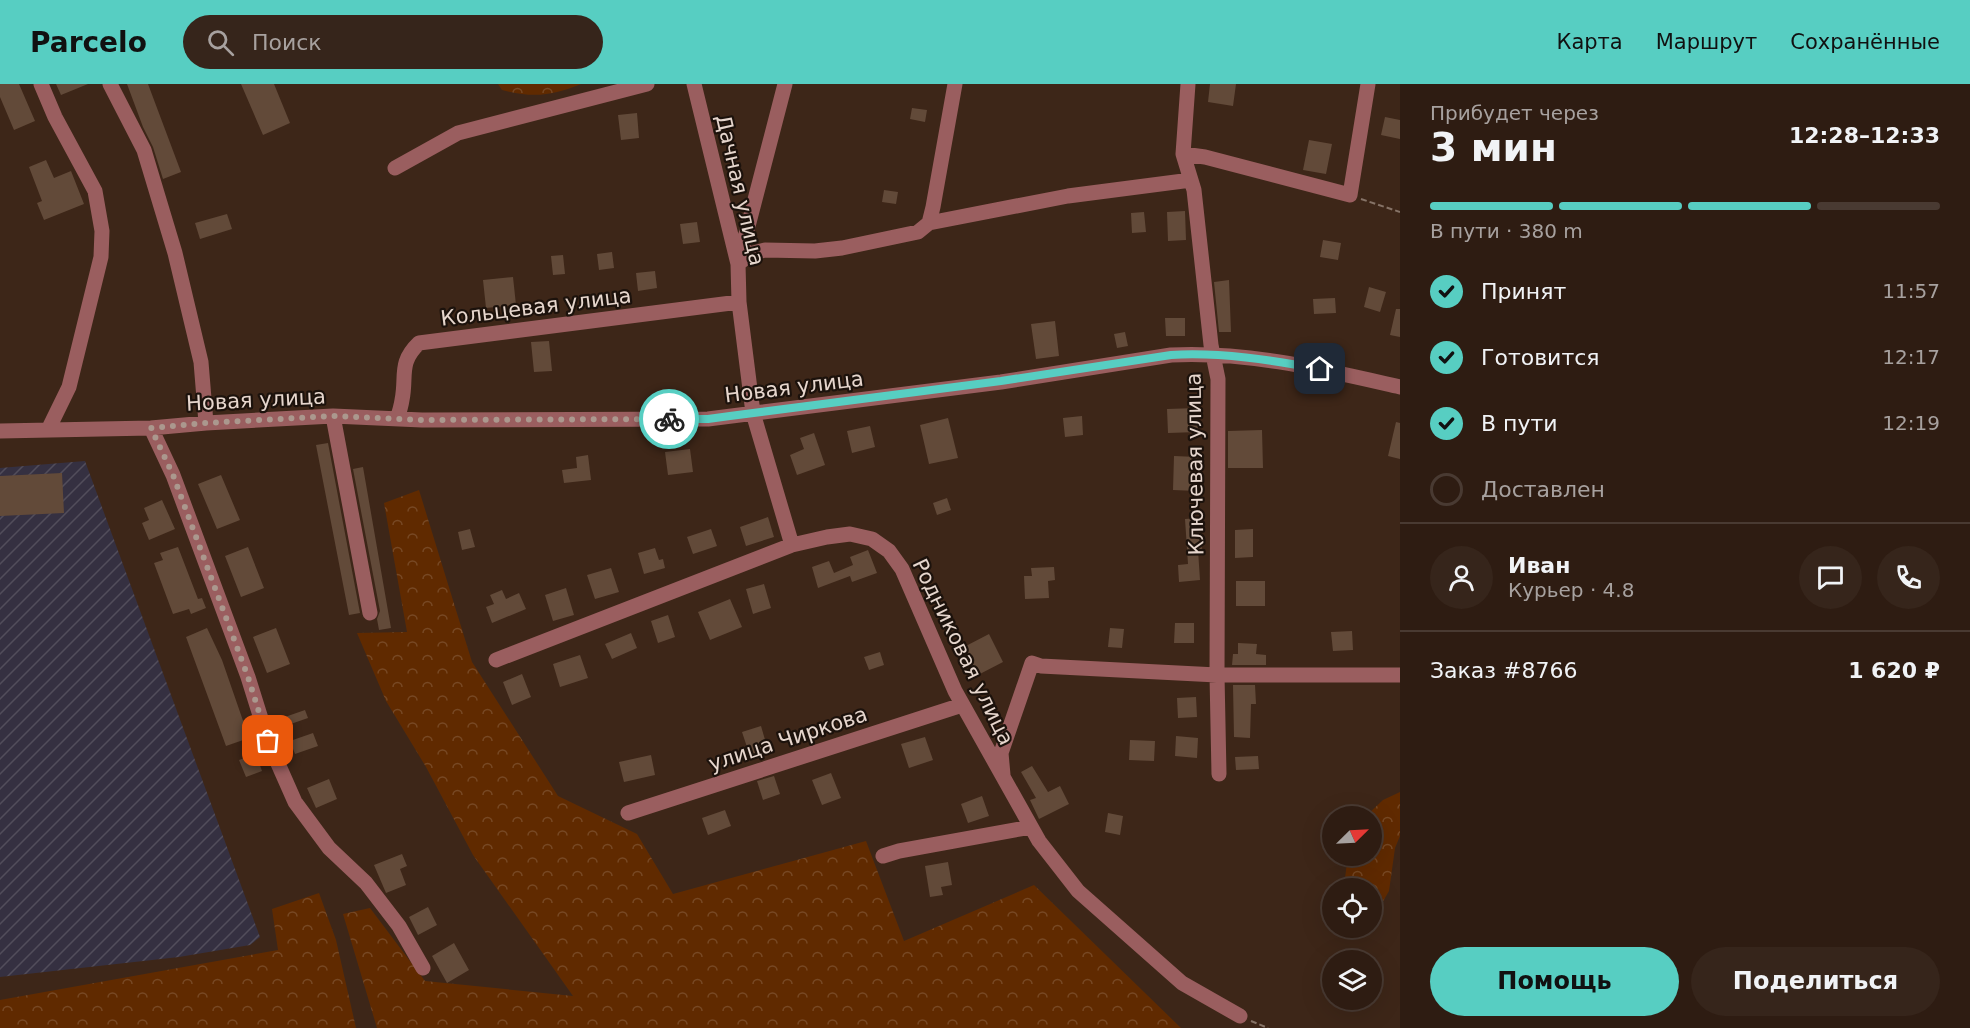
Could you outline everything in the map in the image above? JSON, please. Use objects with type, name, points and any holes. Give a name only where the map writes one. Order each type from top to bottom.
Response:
[{"type":"street","points":[[41,84],[55,117],[95,191],[102,231],[101,257],[69,387],[48,430]]},
{"type":"street","points":[[110,84],[144,150],[176,253],[201,363],[206,423]]},
{"type":"street","points":[[395,168],[458,133],[647,84]]},
{"type":"street","name":"Дачная улица","points":[[694,84],[738,264],[740,302],[753,413],[792,545]]},
{"type":"street","points":[[738,264],[785,84]]},
{"type":"street","points":[[929,223],[955,84]]},
{"type":"street","name":"Ключевая улица","points":[[1188,84],[1183,154],[1194,190],[1218,379],[1219,774]]},
{"type":"street","points":[[1183,154],[1205,157],[1350,195],[1368,84]]},
{"type":"street","points":[[738,264],[750,254],[765,250],[815,251],[842,248],[918,232],[929,223],[1068,196],[1191,180]]},
{"type":"street","name":"Кольцевая улица","points":[[397,419],[403,399],[404,366],[410,352],[419,343],[740,302]]},
{"type":"street","name":"Новая улица","points":[[0,430],[151,428],[333,416],[397,419],[708,419],[1001,381],[1171,355],[1194,354],[1284,362],[1400,387]]},
{"type":"street","points":[[333,416],[370,614]]},
{"type":"street","points":[[151,428],[173,475],[248,677],[268,741],[296,802],[329,848],[366,883],[399,926],[423,968]]},
{"type":"street","name":"Родниковая улица","points":[[496,660],[792,545],[850,534],[872,539],[889,551],[902,569],[928,633],[962,705],[1039,841],[1078,891],[1182,982],[1240,1016]]},
{"type":"street","points":[[1003,778],[1001,753],[1032,663],[1041,666],[1217,675],[1400,675]]},
{"type":"street","name":"улица Чиркова","points":[[628,813],[962,705]]},
{"type":"street","points":[[883,856],[899,851],[1031,827]]},
{"type":"path","points":[[1350,195],[1400,212]]},
{"type":"path","points":[[1240,1016],[1268,1028]]},
{"type":"shaded area","points":[[85,461],[260,937],[250,945],[179,957],[0,977],[0,468]]},
{"type":"green space","points":[[498,84],[581,84],[561,91],[533,95],[502,90]]},
{"type":"green space","points":[[419,490],[472,662],[558,796],[637,834],[673,894],[866,841],[904,941],[1034,885],[1181,1028],[377,1028],[343,914],[370,908],[425,981],[573,996],[473,855],[426,767],[386,701],[357,633],[407,632],[384,503]]},
{"type":"green space","points":[[1400,792],[1400,836],[1395,848],[1389,891],[1382,903],[1382,878],[1345,878],[1347,866],[1382,866],[1382,806],[1377,806],[1383,800]]},
{"type":"green space","points":[[319,893],[336,940],[356,1028],[0,1028],[0,1000],[278,950],[272,909]]},
{"type":"building","points":[[0,84],[19,84],[35,121],[14,130],[0,97]]},
{"type":"building","points":[[56,84],[88,84],[61,95]]},
{"type":"building","points":[[127,84],[148,84],[181,172],[163,179],[153,147]]},
{"type":"building","points":[[241,84],[274,84],[290,123],[263,135]]},
{"type":"building","points":[[1210,84],[1236,84],[1233,106],[1208,102]]},
{"type":"building","points":[[912,108],[927,110],[925,122],[910,119]]},
{"type":"building","points":[[637,113],[639,138],[621,140],[618,115]]},
{"type":"building","points":[[1385,117],[1400,120],[1400,139],[1381,135]]},
{"type":"building","points":[[1309,140],[1332,144],[1326,174],[1303,170]]},
{"type":"building","points":[[46,160],[54,178],[71,171],[84,204],[44,220],[37,203],[42,201],[29,167]]},
{"type":"building","points":[[884,190],[898,192],[896,204],[882,202]]},
{"type":"building","points":[[1185,211],[1186,240],[1168,241],[1167,212]]},
{"type":"building","points":[[1144,212],[1146,232],[1132,233],[1131,213]]},
{"type":"building","points":[[227,214],[232,229],[200,239],[195,223]]},
{"type":"building","points":[[697,222],[700,242],[683,244],[680,224]]},
{"type":"building","points":[[1323,240],[1341,243],[1338,260],[1320,257]]},
{"type":"building","points":[[612,252],[614,268],[599,270],[597,254]]},
{"type":"building","points":[[563,255],[565,274],[553,275],[551,256]]},
{"type":"building","points":[[655,271],[657,288],[638,291],[636,273]]},
{"type":"building","points":[[513,277],[516,305],[486,308],[483,280]]},
{"type":"building","points":[[1229,280],[1231,332],[1219,332],[1214,282]]},
{"type":"building","points":[[1369,287],[1386,292],[1380,312],[1364,307]]},
{"type":"building","points":[[1335,298],[1336,313],[1314,314],[1313,299]]},
{"type":"building","points":[[1396,309],[1400,309],[1400,337],[1390,335]]},
{"type":"building","points":[[1165,318],[1185,318],[1185,336],[1166,336]]},
{"type":"building","points":[[1055,321],[1059,356],[1036,359],[1031,324]]},
{"type":"building","points":[[1125,332],[1128,346],[1117,348],[1114,334]]},
{"type":"building","points":[[549,341],[552,371],[534,372],[531,342]]},
{"type":"building","points":[[1197,408],[1198,432],[1168,433],[1167,409]]},
{"type":"building","points":[[1082,416],[1083,435],[1065,437],[1063,418]]},
{"type":"building","points":[[948,418],[958,458],[929,464],[920,425]]},
{"type":"building","points":[[1396,422],[1400,423],[1400,459],[1388,456]]},
{"type":"building","points":[[870,426],[875,447],[852,453],[847,431]]},
{"type":"building","points":[[1262,430],[1263,468],[1228,468],[1228,431]]},
{"type":"building","points":[[814,433],[825,465],[797,475],[790,455],[804,449],[800,438]]},
{"type":"building","points":[[328,443],[360,613],[349,615],[316,445]]},
{"type":"building","points":[[690,449],[693,472],[668,475],[665,452]]},
{"type":"building","points":[[588,455],[591,480],[564,483],[562,470],[577,468],[576,457]]},
{"type":"building","points":[[1174,456],[1197,457],[1197,491],[1173,490]]},
{"type":"building","points":[[363,467],[391,628],[379,630],[377,619],[380,611],[353,469]]},
{"type":"building","points":[[62,473],[64,513],[0,516],[0,476]]},
{"type":"building","points":[[221,475],[240,520],[217,529],[198,484]]},
{"type":"building","points":[[947,498],[951,510],[937,515],[933,503]]},
{"type":"building","points":[[162,500],[175,529],[149,540],[142,523],[149,520],[144,508]]},
{"type":"building","points":[[768,517],[774,537],[746,546],[740,527]]},
{"type":"building","points":[[1199,518],[1202,550],[1198,550],[1200,580],[1179,582],[1178,565],[1188,564],[1185,519]]},
{"type":"building","points":[[470,529],[475,547],[462,550],[458,532]]},
{"type":"building","points":[[711,529],[717,546],[693,554],[687,537]]},
{"type":"building","points":[[1253,529],[1253,557],[1235,558],[1235,530]]},
{"type":"building","points":[[178,547],[198,599],[202,598],[206,608],[191,614],[189,609],[173,614],[154,563],[163,560],[160,553]]},
{"type":"building","points":[[248,547],[264,588],[241,597],[225,556]]},
{"type":"building","points":[[655,548],[659,560],[663,559],[665,568],[644,574],[638,553]]},
{"type":"building","points":[[868,550],[877,573],[852,582],[850,576],[818,588],[812,567],[829,561],[834,573],[853,565],[850,557]]},
{"type":"building","points":[[1054,567],[1055,580],[1048,581],[1049,598],[1025,599],[1024,576],[1032,576],[1031,568]]},
{"type":"building","points":[[611,568],[619,592],[595,599],[587,575]]},
{"type":"building","points":[[1236,581],[1265,581],[1265,606],[1236,606]]},
{"type":"building","points":[[764,584],[771,608],[753,614],[746,589]]},
{"type":"building","points":[[566,588],[574,615],[553,621],[545,595]]},
{"type":"building","points":[[502,590],[506,599],[519,593],[526,609],[492,623],[486,607],[494,604],[490,595]]},
{"type":"building","points":[[730,599],[742,627],[710,640],[698,612]]},
{"type":"building","points":[[668,615],[675,637],[658,643],[651,621]]},
{"type":"building","points":[[1175,623],[1194,623],[1194,643],[1174,643]]},
{"type":"building","points":[[207,628],[222,660],[249,738],[226,746],[186,637]]},
{"type":"building","points":[[276,628],[290,664],[267,673],[253,637]]},
{"type":"building","points":[[1110,628],[1124,629],[1122,648],[1108,647]]},
{"type":"building","points":[[1352,631],[1353,650],[1333,651],[1331,632]]},
{"type":"building","points":[[631,633],[637,648],[612,659],[605,644]]},
{"type":"building","points":[[989,634],[1003,662],[976,676],[962,648]]},
{"type":"building","points":[[1238,643],[1257,644],[1256,654],[1266,655],[1266,665],[1232,665],[1233,654],[1238,654]]},
{"type":"building","points":[[880,652],[884,665],[869,670],[864,657]]},
{"type":"building","points":[[580,655],[588,678],[560,687],[553,664]]},
{"type":"building","points":[[522,674],[531,697],[512,705],[503,682]]},
{"type":"building","points":[[1233,685],[1255,685],[1256,704],[1251,704],[1250,738],[1234,737]]},
{"type":"building","points":[[1196,697],[1197,717],[1178,718],[1177,698]]},
{"type":"building","points":[[305,710],[308,718],[285,726],[282,718]]},
{"type":"building","points":[[761,726],[768,750],[750,756],[742,732]]},
{"type":"building","points":[[313,733],[318,746],[295,754],[290,741]]},
{"type":"building","points":[[1176,736],[1198,738],[1197,758],[1175,756]]},
{"type":"building","points":[[925,737],[933,760],[909,768],[901,744]]},
{"type":"building","points":[[1130,740],[1155,741],[1154,761],[1129,760]]},
{"type":"building","points":[[256,754],[262,771],[246,777],[239,760]]},
{"type":"building","points":[[651,755],[655,775],[624,782],[619,762]]},
{"type":"building","points":[[1258,756],[1259,769],[1236,770],[1235,757]]},
{"type":"building","points":[[1032,766],[1048,792],[1060,786],[1069,804],[1039,819],[1030,800],[1036,798],[1021,772]]},
{"type":"building","points":[[831,773],[841,798],[822,805],[812,780]]},
{"type":"building","points":[[774,776],[780,794],[763,800],[757,781]]},
{"type":"building","points":[[329,779],[337,799],[316,808],[307,788]]},
{"type":"building","points":[[982,796],[989,816],[968,823],[961,804]]},
{"type":"building","points":[[725,810],[731,826],[708,835],[702,818]]},
{"type":"building","points":[[1108,813],[1123,816],[1120,835],[1105,832]]},
{"type":"building","points":[[402,854],[407,866],[400,869],[406,885],[386,893],[374,865]]},
{"type":"building","points":[[948,862],[952,885],[941,887],[943,895],[930,897],[925,866]]},
{"type":"building","points":[[428,907],[437,925],[418,935],[409,917]]},
{"type":"building","points":[[454,943],[469,970],[447,983],[432,956]]},
{"type":"way so far","points":[[268,741],[248,677],[173,475],[151,428],[333,416],[422,420],[669,419]]},
{"type":"route","points":[[669,419],[708,419],[1001,381],[1171,355],[1194,354],[1284,362],[1320,369]]}]
